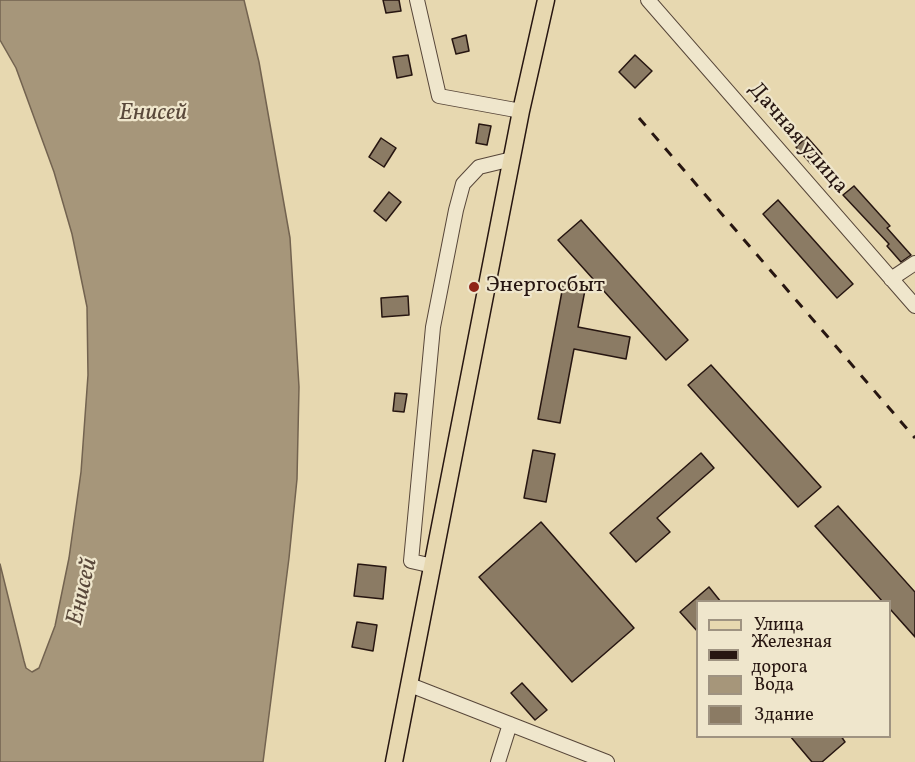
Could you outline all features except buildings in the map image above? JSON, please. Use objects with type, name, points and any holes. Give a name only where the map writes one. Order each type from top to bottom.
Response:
[{"type":"main road","points":[[394,762],[521,111],[546,0]]},
{"type":"street","points":[[417,0],[439,96],[521,111]]},
{"type":"street","name":"Дачная улица","points":[[648,0],[915,306]]},
{"type":"street","points":[[433,566],[411,561],[435,315],[463,184],[479,167],[512,159]]},
{"type":"street","points":[[891,279],[915,263]]},
{"type":"street","points":[[410,685],[607,762]]},
{"type":"street","points":[[498,762],[510,724]]},
{"type":"water","name":"Енисей","points":[[0,0],[244,0],[259,62],[290,238],[299,387],[297,479],[263,762],[0,762],[0,564],[26,668],[32,672],[39,668],[55,626],[69,558],[81,472],[88,375],[87,307],[72,234],[54,172],[16,68],[0,40]]},
{"type":"railway","points":[[639,118],[915,438]]},
{"type":"place","name":"Энергосбыт","points":[[474,287]]}]
